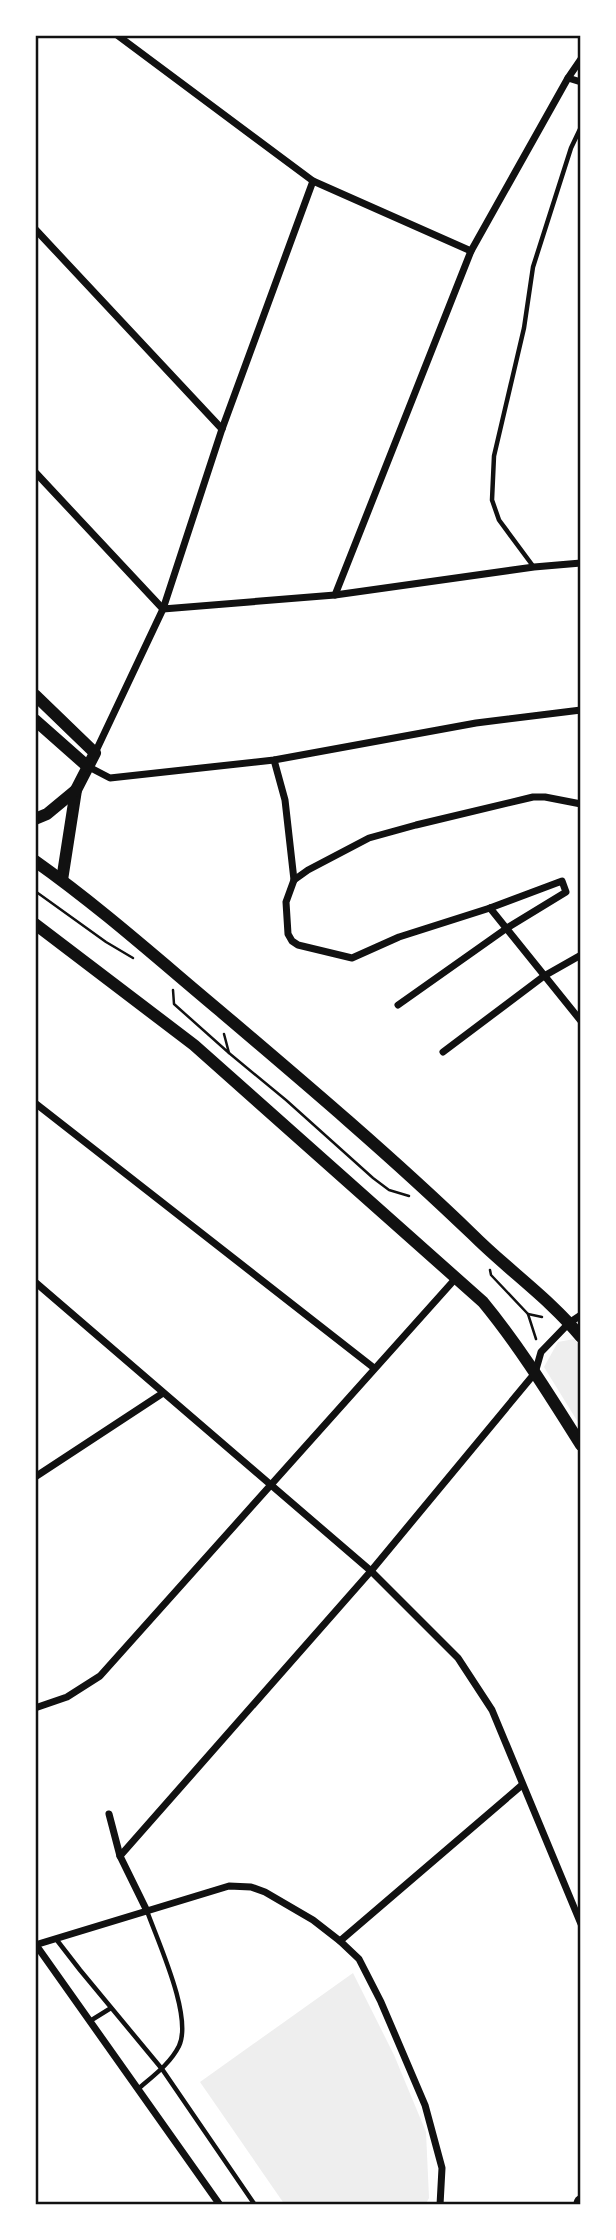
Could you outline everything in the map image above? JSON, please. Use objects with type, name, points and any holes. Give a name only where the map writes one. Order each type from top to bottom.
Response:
[{"type":"street","points":[[117,35],[313,181],[471,251]]},
{"type":"street","points":[[335,594],[471,251],[581,59]]},
{"type":"street","points":[[568,78],[581,82]]},
{"type":"street","points":[[62,880],[76,790],[163,609],[222,429],[313,181]]},
{"type":"street","points":[[35,229],[222,429]]},
{"type":"street","points":[[35,472],[163,609]]},
{"type":"street","points":[[163,609],[335,594],[581,563]]},
{"type":"street","points":[[35,695],[95,753]]},
{"type":"street","points":[[35,720],[87,766],[110,778],[274,760],[476,723],[581,710]]},
{"type":"street","points":[[274,760],[285,800],[294,880],[286,902],[288,934],[298,946],[352,958],[398,936],[491,908],[562,881],[566,892],[507,929],[398,1005]]},
{"type":"street","points":[[35,819],[47,814],[76,790]]},
{"type":"street","points":[[294,880],[369,838],[416,825],[533,797],[581,804]]},
{"type":"street","points":[[35,861],[176,974],[332,1106],[424,1188],[581,1337]]},
{"type":"street","points":[[491,908],[581,1021]]},
{"type":"street","points":[[35,924],[194,1045],[483,1302],[536,1373],[581,1445]]},
{"type":"street","points":[[443,1052],[544,976],[581,955]]},
{"type":"street","points":[[35,1103],[374,1367]]},
{"type":"street","points":[[35,1708],[67,1697],[100,1676],[456,1278]]},
{"type":"street","points":[[35,1282],[371,1571],[458,1658],[492,1710],[581,1924]]},
{"type":"street","points":[[120,1856],[371,1571],[536,1373],[541,1352],[569,1323],[581,1315]]},
{"type":"street","points":[[35,1477],[163,1393]]},
{"type":"street","points":[[340,1941],[522,1785]]},
{"type":"street","points":[[109,1814],[120,1856],[147,1911]]},
{"type":"street","points":[[220,2205],[35,1945],[229,1886],[251,1887],[265,1892],[313,1920],[359,1959],[375,1991],[425,2105],[442,2168],[440,2205]]},
{"type":"lane","points":[[534,567],[499,520],[495,510],[491,492],[494,456],[524,328],[533,267],[571,148],[581,127]]},
{"type":"lane","points":[[138,2089],[162,2069],[180,2045],[184,2023],[147,1911]]},
{"type":"lane","points":[[56,1939],[162,2069],[255,2205]]},
{"type":"lane","points":[[90,2021],[111,2008]]},
{"type":"path","points":[[35,891],[136,960]]},
{"type":"path","points":[[180,988],[173,985],[174,1004],[229,1053],[373,1178],[389,1190],[416,1198]]},
{"type":"path","points":[[222,1030],[229,1053]]},
{"type":"path","points":[[487,1263],[491,1275],[528,1314],[541,1352]]},
{"type":"shaded area","points":[[574,1339],[581,1347],[581,1427],[544,1367],[558,1342]]},
{"type":"shaded area","points":[[353,1973],[394,2055],[426,2132],[429,2198],[425,2205],[285,2205],[200,2082]]}]
